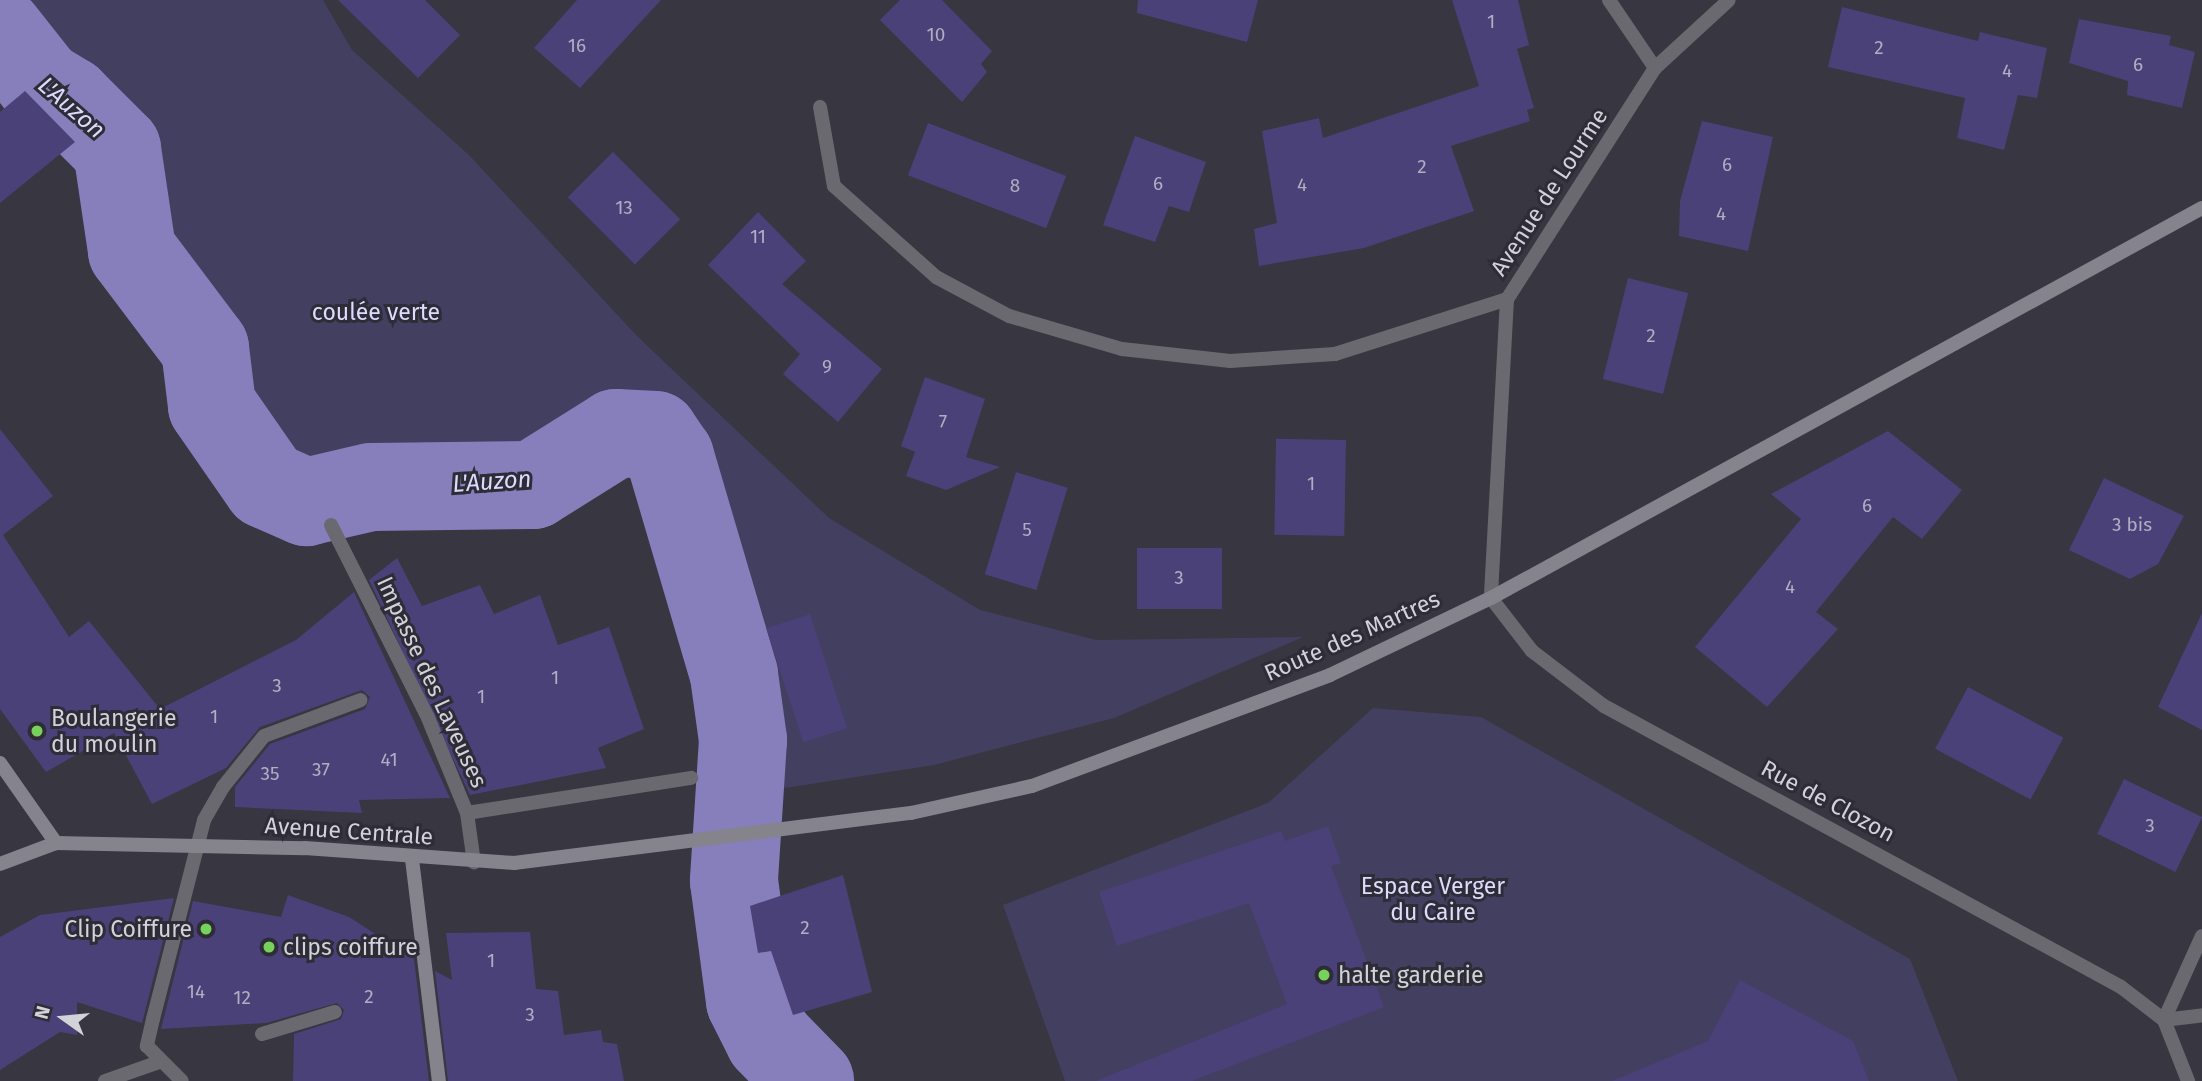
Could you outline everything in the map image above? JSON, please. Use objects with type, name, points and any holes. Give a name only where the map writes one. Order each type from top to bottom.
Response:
[{"type":"main road","name":"Route des Martres","points":[[698,839],[911,813],[1032,786],[1331,675],[1491,598],[2202,208]]},
{"type":"main road","points":[[0,763],[56,842]]},
{"type":"main road","name":"Avenue Centrale","points":[[0,864],[56,842],[197,845],[474,863],[698,839]]},
{"type":"main road","points":[[412,859],[439,1081]]},
{"type":"street","points":[[1609,0],[1655,68]]},
{"type":"street","name":"Avenue de Lourme","points":[[1491,598],[1507,299],[1655,68],[1729,0]]},
{"type":"street","points":[[820,107],[834,186],[936,277],[1009,316],[1122,349],[1230,361],[1335,354],[1507,299]]},
{"type":"street","name":"Impasse des Laveuses","points":[[331,526],[392,638],[467,813],[474,863]]},
{"type":"street","name":"Rue de Clozon","points":[[1491,598],[1532,651],[1604,706],[2121,987],[2165,1020]]},
{"type":"street","points":[[182,1081],[146,1046],[204,820],[254,744],[361,700]]},
{"type":"street","points":[[467,813],[691,778]]},
{"type":"street","points":[[2188,1081],[2165,1020],[2202,936]]},
{"type":"street","points":[[262,1034],[335,1012]]},
{"type":"street","points":[[2165,1020],[2202,1015]]},
{"type":"street","points":[[105,1081],[162,1061]]},
{"type":"green space","name":"coulée verte","points":[[0,0],[323,0],[352,50],[469,155],[637,336],[829,518],[980,610],[1096,640],[1303,637],[1114,718],[934,765],[772,790],[705,505],[655,435],[616,433],[533,485],[371,487],[306,502],[267,485],[212,406],[205,348],[132,251],[117,148],[27,70],[0,35]]},
{"type":"green space","name":"Espace Verger du Caire","points":[[1373,708],[1481,717],[1910,959],[1958,1081],[1065,1081],[1003,905],[1268,803]]},
{"type":"building","points":[[338,0],[425,0],[460,35],[418,78]]},
{"type":"building","points":[[577,0],[661,0],[580,88],[534,48]]},
{"type":"building","points":[[900,0],[942,0],[992,51],[981,64],[987,72],[962,102],[880,20]]},
{"type":"building","points":[[1138,0],[1258,0],[1247,42],[1137,13]]},
{"type":"building","points":[[1452,0],[1518,0],[1529,45],[1517,49],[1534,108],[1527,110],[1530,121],[1451,146],[1474,211],[1364,248],[1259,266],[1254,229],[1277,223],[1262,131],[1319,118],[1323,138],[1479,86]]},
{"type":"building","points":[[1842,7],[1978,41],[1980,32],[2047,48],[2037,98],[2018,95],[2004,150],[1957,138],[1965,98],[1828,67]]},
{"type":"building","points":[[2079,19],[2171,36],[2169,45],[2195,52],[2182,108],[2127,95],[2128,81],[2069,63]]},
{"type":"building","points":[[25,91],[75,142],[0,203],[0,112]]},
{"type":"building","points":[[1702,121],[1773,137],[1748,251],[1679,236],[1680,201]]},
{"type":"building","points":[[928,123],[1066,176],[1046,228],[908,175]]},
{"type":"building","points":[[1135,136],[1206,162],[1189,212],[1169,206],[1155,242],[1103,225]]},
{"type":"building","points":[[613,152],[680,219],[635,264],[568,197]]},
{"type":"building","points":[[758,212],[806,261],[782,284],[882,369],[838,422],[783,374],[800,354],[708,265]]},
{"type":"building","points":[[1628,278],[1688,293],[1663,394],[1603,379]]},
{"type":"building","points":[[925,377],[985,399],[966,457],[1000,467],[946,490],[906,476],[915,452],[901,446]]},
{"type":"building","points":[[0,429],[53,496],[3,535],[69,637],[89,621],[160,709],[296,640],[354,592],[450,798],[359,800],[362,813],[235,807],[235,787],[270,744],[365,709],[370,697],[362,690],[260,727],[226,768],[152,804],[114,733],[46,772],[0,709]]},
{"type":"building","points":[[1888,431],[1962,490],[1922,539],[1893,517],[1816,612],[1838,629],[1767,707],[1695,647],[1801,519],[1771,494]]},
{"type":"building","points":[[1276,439],[1346,440],[1344,536],[1274,535]]},
{"type":"building","points":[[1016,472],[1068,488],[1036,590],[985,574]]},
{"type":"building","points":[[2104,478],[2184,516],[2158,564],[2130,579],[2069,550]]},
{"type":"building","points":[[1137,548],[1222,548],[1222,609],[1137,609]]},
{"type":"building","points":[[397,558],[422,606],[480,585],[494,614],[540,595],[558,645],[609,627],[644,729],[598,748],[606,768],[470,795],[369,580]]},
{"type":"building","points":[[2202,613],[2202,730],[2158,707]]},
{"type":"building","points":[[810,614],[847,728],[803,742],[766,628]]},
{"type":"building","points":[[1968,687],[2063,738],[2030,800],[1935,749]]},
{"type":"building","points":[[2124,779],[2202,817],[2175,872],[2097,834]]},
{"type":"building","name":"halte garderie","points":[[1328,826],[1341,863],[1331,866],[1384,1007],[1192,1081],[1096,1081],[1287,1004],[1249,903],[1117,946],[1099,892],[1281,831],[1285,841]]},
{"type":"building","points":[[843,875],[872,992],[793,1015],[771,951],[758,953],[750,906]]},
{"type":"building","points":[[288,895],[349,917],[414,959],[429,1081],[293,1081],[294,1034],[341,1019],[344,1010],[337,1003],[266,1023],[161,1029],[193,901],[281,917]]},
{"type":"building","points":[[174,898],[142,1023],[77,1002],[77,1035],[60,1032],[0,1070],[0,937],[40,915]]},
{"type":"building","points":[[530,932],[536,989],[558,991],[564,1035],[601,1030],[603,1042],[617,1044],[624,1081],[448,1081],[435,971],[452,980],[446,933]]},
{"type":"building","points":[[1740,980],[1853,1041],[1869,1081],[1612,1081],[1708,1041]]},
{"type":"waterway","name":"L'Auzon","points":[[0,32],[41,84],[69,101],[117,149],[132,251],[205,348],[212,406],[267,485],[306,502],[371,487],[533,485],[616,433],[655,435],[670,457],[734,675],[743,740],[734,881],[750,1001],[769,1039],[810,1081]]},
{"type":"place","name":"Boulangerie du moulin","points":[[37,731]]},
{"type":"place","name":"Clip Coiffure","points":[[206,929]]},
{"type":"place","name":"clips coiffure","points":[[269,947]]},
{"type":"place","name":"halte garderie","points":[[1324,975]]}]
